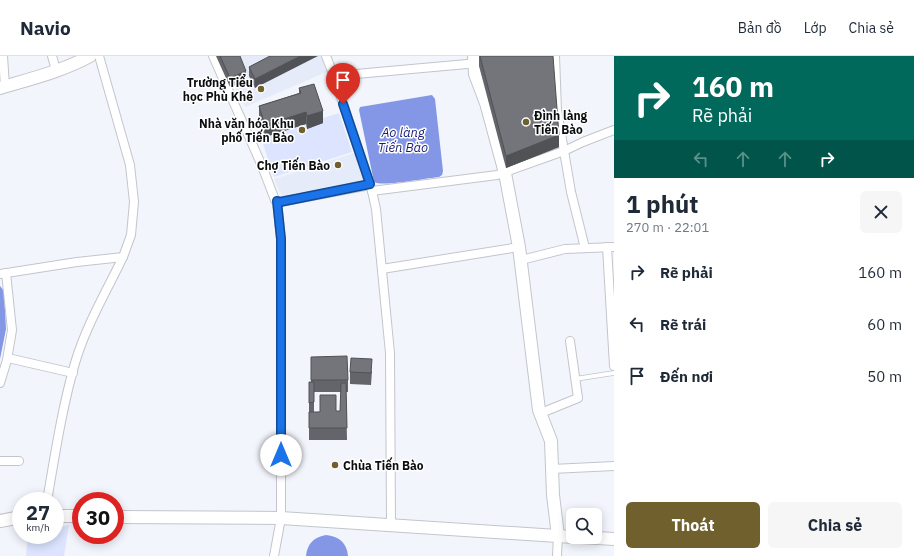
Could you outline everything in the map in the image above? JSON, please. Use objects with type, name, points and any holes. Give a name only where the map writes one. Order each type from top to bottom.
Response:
[{"type":"street","points":[[3,56],[3,87],[56,70],[90,56]]},
{"type":"street","points":[[52,56],[56,70]]},
{"type":"street","points":[[49,492],[60,426],[73,373],[87,332],[123,257],[131,235],[134,202],[130,165],[99,56]]},
{"type":"street","points":[[213,56],[262,166],[275,200],[277,201],[281,239],[281,518],[274,556]]},
{"type":"street","points":[[326,56],[334,76],[376,209],[390,353],[391,524]]},
{"type":"street","points":[[551,56],[557,110],[571,192],[585,248]]},
{"type":"street","points":[[334,76],[475,60],[490,62]]},
{"type":"street","points":[[475,60],[475,74],[486,103],[505,173],[519,247],[541,413],[551,441],[553,495],[558,536],[558,556]]},
{"type":"street","points":[[277,201],[280,202],[370,188],[497,175],[564,151],[614,130]]},
{"type":"street","points":[[382,269],[519,247]]},
{"type":"street","points":[[521,260],[565,250],[610,247],[614,366]]},
{"type":"street","points":[[0,383],[8,358],[12,330],[3,274],[77,262],[123,257]]},
{"type":"street","points":[[541,413],[578,398],[570,342]]},
{"type":"street","points":[[8,358],[73,373]]},
{"type":"street","points":[[0,461],[19,461]]},
{"type":"street","points":[[552,469],[614,466]]},
{"type":"street","points":[[124,517],[281,518],[566,537]]},
{"type":"street","points":[[0,521],[12,519]]},
{"type":"street","points":[[602,538],[614,539]]},
{"type":"lane","points":[[575,379],[614,373]]},
{"type":"shaded area","name":"Trường Tiểu học Phù Khê","points":[[218,56],[322,56],[329,71],[245,107]]},
{"type":"shaded area","points":[[339,113],[352,152],[274,177],[261,138]]},
{"type":"shaded area","name":"Chợ Tiến Bào","points":[[357,152],[368,187],[285,204],[274,179]]},
{"type":"shaded area","points":[[69,525],[64,556],[26,556],[27,544],[64,544],[64,526]]},
{"type":"water","name":"Ao làng Tiến Bào","points":[[432,95],[435,99],[443,171],[442,175],[439,177],[395,183],[374,182],[359,110],[360,107]]},
{"type":"water","points":[[0,286],[4,291],[6,329],[0,359]]},
{"type":"water","points":[[326,535],[335,537],[342,541],[346,547],[348,556],[306,556],[308,548],[312,542],[318,537]]},
{"type":"building","points":[[220,56],[240,56],[246,71],[230,78]]},
{"type":"building","points":[[270,56],[300,56],[255,79],[249,67]]},
{"type":"building","name":"Đình làng Tiến Bào","points":[[480,56],[553,56],[559,135],[506,156]]},
{"type":"building","points":[[314,84],[323,111],[307,116],[306,112],[265,125],[259,106],[301,93],[299,88]]},
{"type":"building","points":[[347,356],[348,380],[311,380],[311,357]]},
{"type":"building","points":[[351,358],[372,359],[371,373],[350,372]]},
{"type":"building","points":[[309,382],[314,382],[314,402],[309,403]]},
{"type":"building","points":[[341,383],[346,383],[347,428],[309,428],[309,412],[320,412],[320,395],[336,395],[336,411],[340,411]]},
{"type":"place","name":"Trường Tiểu học Phù Khê","points":[[261,89]]},
{"type":"place","name":"Đình làng Tiến Bào","points":[[526,122]]},
{"type":"place","name":"Nhà văn hóa Khu phố Tiến Bào","points":[[302,130]]},
{"type":"place","name":"Chợ Tiến Bào","points":[[338,165]]},
{"type":"place","name":"Chùa Tiến Bào","points":[[335,465]]},
{"type":"route","points":[[281,455],[281,239],[277,201],[280,202],[370,184],[343,104]]}]
